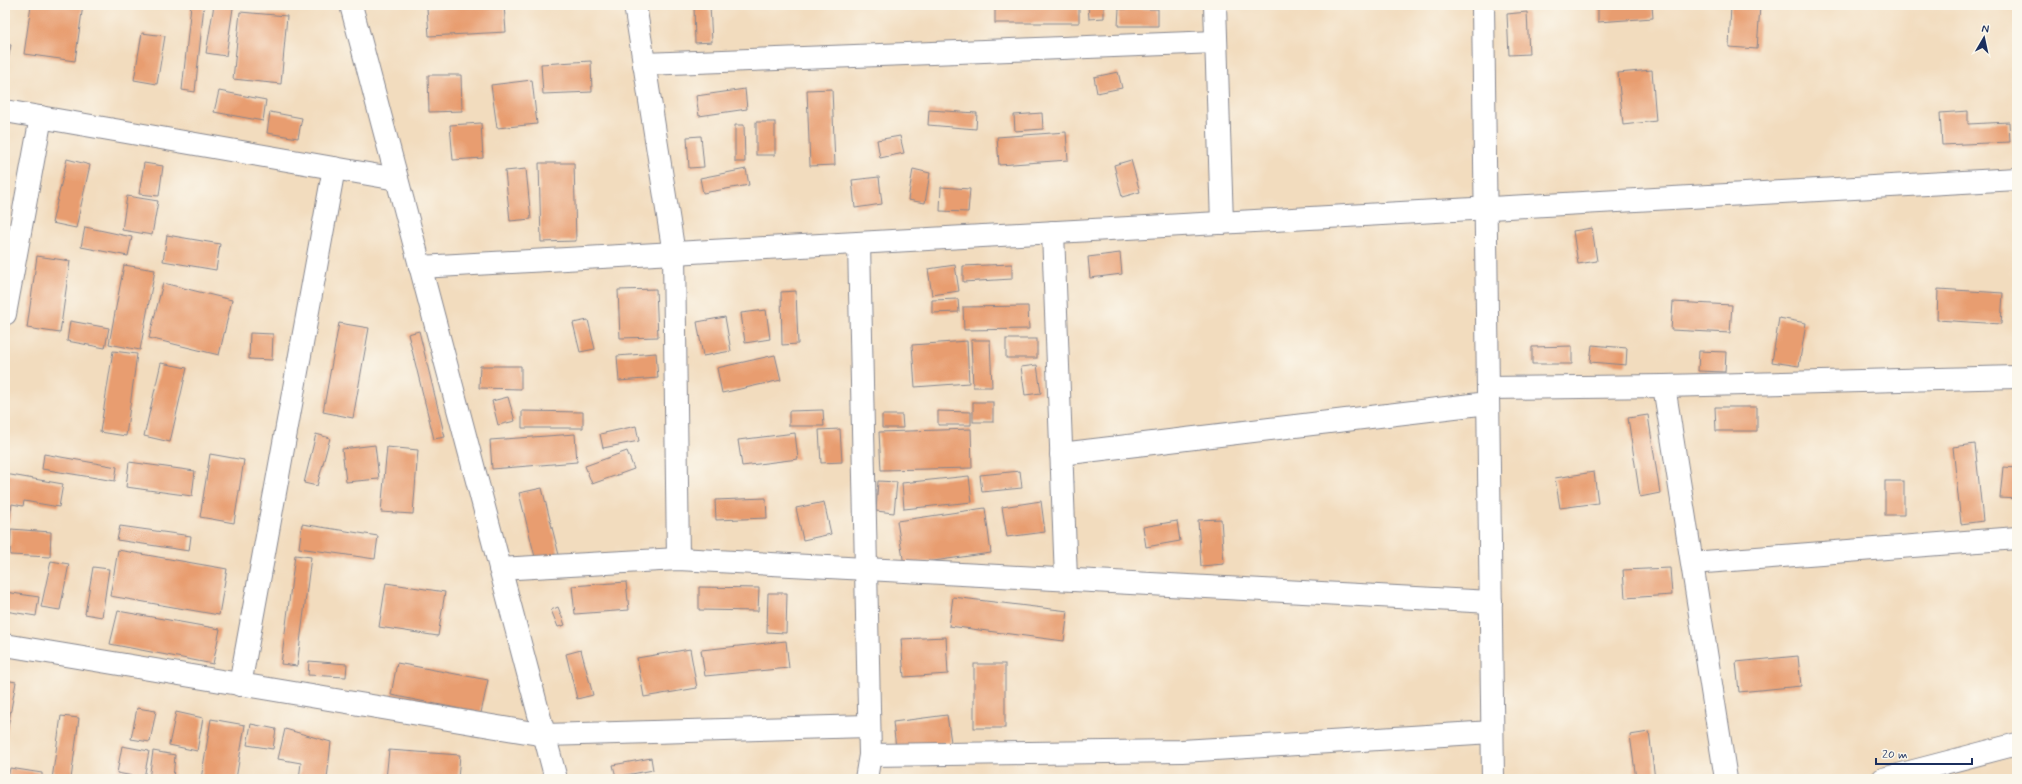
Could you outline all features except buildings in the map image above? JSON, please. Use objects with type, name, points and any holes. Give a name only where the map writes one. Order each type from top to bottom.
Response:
[{"type":"street","points":[[351,5],[556,779]]},
{"type":"street","points":[[634,5],[674,254],[678,559]]},
{"type":"street","points":[[1215,5],[1222,223]]},
{"type":"street","points":[[1483,5],[1493,779]]},
{"type":"street","points":[[644,64],[1216,42]]},
{"type":"street","points":[[5,111],[397,179]]},
{"type":"street","points":[[5,314],[41,117]]},
{"type":"street","points":[[240,685],[334,168]]},
{"type":"street","points":[[420,267],[2017,178]]},
{"type":"street","points":[[1052,232],[1066,579]]},
{"type":"street","points":[[859,243],[870,755],[866,779]]},
{"type":"street","points":[[1061,454],[1488,395],[1664,386],[2017,377]]},
{"type":"street","points":[[1664,386],[1726,779]]},
{"type":"street","points":[[1692,562],[2017,538]]},
{"type":"street","points":[[500,569],[678,559],[1491,602]]},
{"type":"street","points":[[5,645],[545,735],[869,726]]},
{"type":"street","points":[[870,755],[1182,751],[1492,732]]},
{"type":"street","points":[[1883,779],[2017,744]]}]
